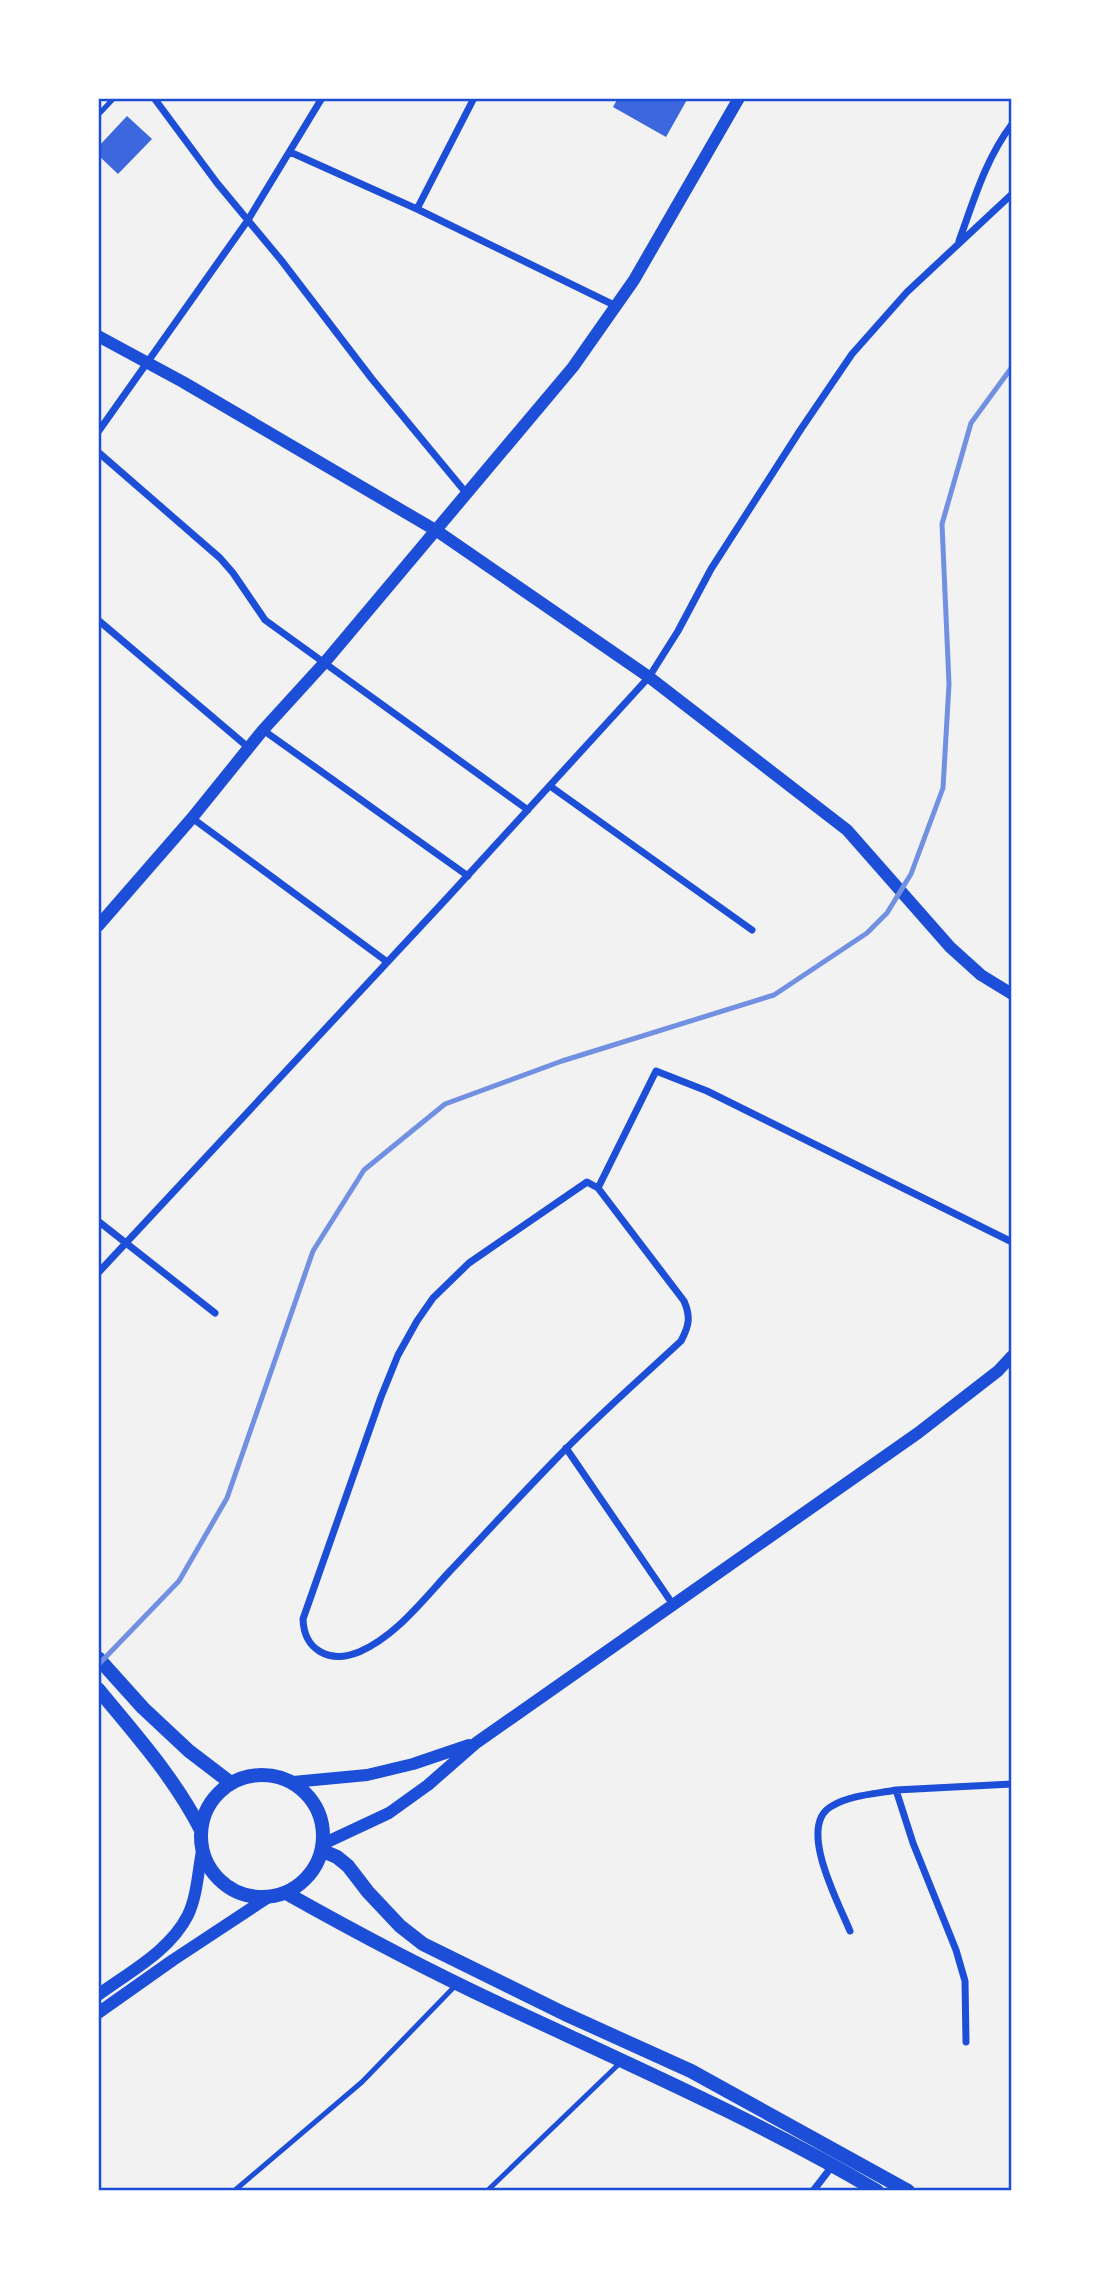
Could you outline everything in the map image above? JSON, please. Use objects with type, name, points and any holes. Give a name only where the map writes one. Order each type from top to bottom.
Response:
[{"type":"main road","points":[[98,1658],[143,1708],[189,1751],[231,1783]]},
{"type":"main road","points":[[98,1689],[174,1783],[201,1830]]},
{"type":"main road","points":[[251,1775],[272,1775],[293,1782],[309,1795],[320,1812],[324,1847],[315,1869],[302,1884],[286,1893],[267,1898],[246,1896],[226,1886],[211,1871],[202,1851],[201,1830],[206,1811],[216,1795],[231,1783],[251,1775]]},
{"type":"main road","points":[[324,1847],[348,1866],[400,1926],[423,1944],[565,2014],[691,2071],[908,2191]]},
{"type":"main road","points":[[286,1893],[457,1983],[622,2060],[834,2165],[877,2191]]},
{"type":"street","points":[[154,98],[216,183],[467,495]]},
{"type":"street","points":[[98,432],[248,220],[322,98]]},
{"type":"street","points":[[417,209],[474,98]]},
{"type":"street","points":[[98,926],[192,818],[263,730],[437,531],[573,367],[617,306],[682,201],[740,98]]},
{"type":"street","points":[[958,242],[983,173],[996,145],[1012,124]]},
{"type":"street","points":[[289,152],[417,209],[617,306]]},
{"type":"street","points":[[98,1273],[468,876],[649,677],[678,631],[711,569],[852,354],[906,292],[1012,194]]},
{"type":"street","points":[[98,336],[183,382],[437,531],[649,677],[847,830],[950,947],[981,975],[1012,994]]},
{"type":"street","points":[[98,452],[220,558],[265,620],[528,810]]},
{"type":"street","points":[[98,620],[249,748]]},
{"type":"street","points":[[263,730],[468,876]]},
{"type":"street","points":[[550,786],[752,930]]},
{"type":"street","points":[[192,818],[386,961]]},
{"type":"street","points":[[598,1188],[656,1070],[708,1091],[1012,1242]]},
{"type":"street","points":[[587,1182],[598,1188],[684,1301],[690,1320],[681,1341],[566,1448],[407,1617],[377,1641],[357,1653],[342,1656],[326,1656],[309,1644],[303,1632],[303,1619],[309,1598],[381,1397],[411,1330],[433,1298],[469,1264],[587,1182]]},
{"type":"street","points":[[98,1221],[215,1313]]},
{"type":"street","points":[[324,1847],[389,1813],[428,1785],[476,1743],[918,1433],[998,1371],[1012,1356]]},
{"type":"street","points":[[566,1448],[674,1606]]},
{"type":"street","points":[[293,1782],[367,1775],[413,1764],[476,1743]]},
{"type":"street","points":[[850,1931],[822,1861],[817,1828],[819,1818],[829,1807],[845,1800],[896,1790],[1012,1784]]},
{"type":"street","points":[[896,1790],[913,1843],[965,1980],[966,2042]]},
{"type":"street","points":[[98,1995],[153,1955],[177,1933],[192,1902],[202,1851]]},
{"type":"street","points":[[98,2013],[207,1936],[267,1898]]},
{"type":"street","points":[[813,2191],[834,2165]]},
{"type":"lane","points":[[98,115],[114,98]]},
{"type":"lane","points":[[234,2191],[362,2082],[457,1983]]},
{"type":"lane","points":[[486,2191],[622,2060]]},
{"type":"building","points":[[618,98],[688,98],[666,137],[613,107]]},
{"type":"building","points":[[127,116],[152,139],[118,174],[98,155],[98,147]]},
{"type":"railway","points":[[98,1665],[179,1581],[227,1498],[313,1251],[364,1170],[445,1104],[562,1061],[774,995],[867,933],[887,913],[911,874],[943,788],[949,684],[942,524],[971,423],[1012,367]]}]
